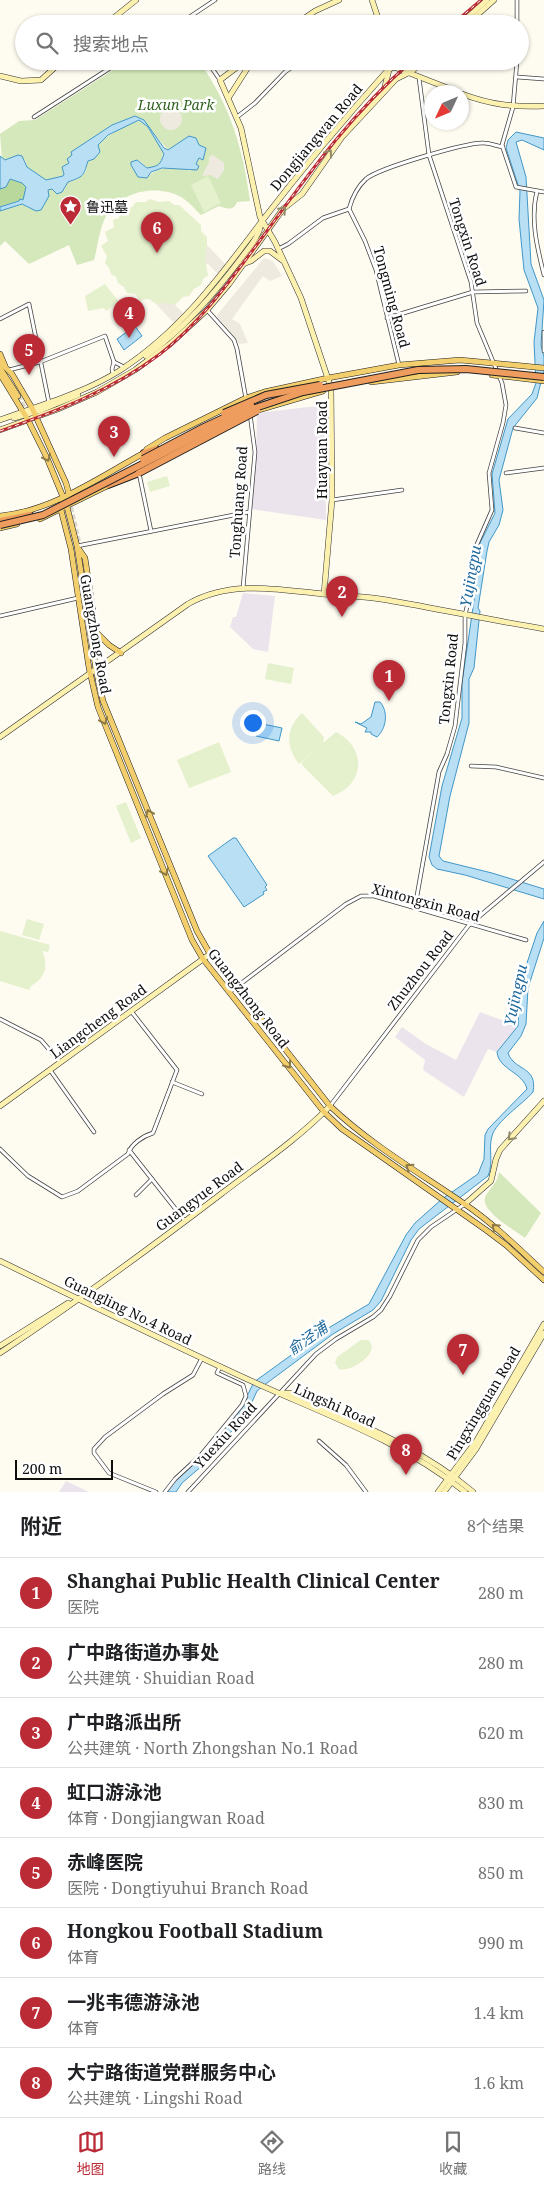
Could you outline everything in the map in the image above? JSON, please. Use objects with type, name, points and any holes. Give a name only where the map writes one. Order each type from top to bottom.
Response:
[{"type":"highway","points":[[144,453],[156,449],[231,409],[266,395],[417,366],[466,365],[544,375]]},
{"type":"highway","points":[[0,527],[43,515],[237,416],[279,400],[355,381],[418,370],[466,369],[544,375]]},
{"type":"highway","points":[[0,521],[39,513],[50,508],[244,408],[274,397],[320,385]]},
{"type":"highway","points":[[108,485],[139,473],[279,400]]},
{"type":"main road","points":[[117,15],[136,0]]},
{"type":"main road","points":[[309,15],[339,0]]},
{"type":"main road","points":[[372,0],[377,15]]},
{"type":"main road","points":[[470,15],[488,0]]},
{"type":"main road","points":[[477,15],[494,0]]},
{"type":"main road","points":[[0,76],[21,81],[41,80],[52,70]]},
{"type":"main road","points":[[220,80],[234,70]]},
{"type":"main road","points":[[229,97],[246,70]]},
{"type":"main road","name":"Dongjiangwan Road","points":[[34,412],[49,403],[113,374],[163,338],[190,313],[219,280],[338,125],[388,70]]},
{"type":"main road","name":"Dongjiangwan Road","points":[[384,91],[391,70]]},
{"type":"main road","points":[[400,70],[438,85]]},
{"type":"main road","points":[[407,74],[410,70]]},
{"type":"main road","name":"Dongjiangwan Road","points":[[34,412],[71,404],[125,377],[159,353],[207,310],[282,209],[302,194],[329,152],[398,77],[412,70]]},
{"type":"main road","name":"Huayuan Road","points":[[220,80],[238,118],[246,145],[257,208],[262,222],[278,249],[305,308],[331,388],[332,500],[324,594]]},
{"type":"main road","points":[[469,96],[486,103],[514,107],[544,106]]},
{"type":"main road","name":"Dongjiangwan Road","points":[[34,412],[57,405],[105,382],[160,346],[194,314],[222,283],[257,237],[262,222]]},
{"type":"main road","points":[[243,264],[267,250],[284,262]]},
{"type":"main road","points":[[0,354],[7,371]]},
{"type":"main road","points":[[0,516],[16,515],[40,508],[144,453],[166,438],[246,398],[264,392],[399,365],[460,360],[544,368]]},
{"type":"main road","points":[[0,362],[12,374],[34,412],[69,494],[66,507]]},
{"type":"main road","points":[[0,367],[18,396]]},
{"type":"main road","points":[[0,527],[46,517],[250,413],[331,388],[438,373],[468,371],[544,381]]},
{"type":"main road","points":[[0,374],[25,415],[47,458],[63,497],[61,510]]},
{"type":"main road","points":[[0,421],[34,412]]},
{"type":"main road","points":[[0,430],[25,415],[34,412]]},
{"type":"main road","name":"Guangzhong Road","points":[[66,507],[77,546],[94,659],[103,701],[194,924],[210,954],[330,1106],[347,1122],[386,1151],[491,1223],[544,1272]]},
{"type":"main road","name":"Guangzhong Road","points":[[61,510],[75,576],[90,675],[98,707],[192,940],[203,959],[231,991],[324,1112],[355,1139],[506,1245],[544,1280]]},
{"type":"main road","points":[[68,531],[75,559],[75,576]]},
{"type":"main road","points":[[77,546],[86,558],[96,632],[109,645],[121,653]]},
{"type":"main road","points":[[0,737],[194,601],[214,593],[243,588],[266,588],[385,599],[467,616],[544,628]]},
{"type":"main road","points":[[88,598],[96,655],[94,659]]},
{"type":"main road","name":"Liangcheng Road","points":[[0,1106],[210,954]]},
{"type":"main road","points":[[465,1204],[491,1181],[496,1158],[500,1150],[544,1101]]},
{"type":"main road","name":"Guangyue Road","points":[[0,1354],[53,1318],[186,1221],[330,1106]]},
{"type":"main road","name":"Guangling No.4 Road","points":[[0,1261],[220,1367],[279,1393]]},
{"type":"main road","name":"Guangyue Road","points":[[0,1346],[58,1308],[78,1298]]},
{"type":"main road","name":"Pingxingguan Road","points":[[444,1492],[477,1440],[544,1324]]},
{"type":"main road","name":"Pingxingguan Road","points":[[438,1492],[452,1479],[481,1442],[544,1333]]},
{"type":"main road","name":"Lingshi Road","points":[[279,1393],[382,1439],[473,1492]]},
{"type":"main road","name":"Lingshi Road","points":[[452,1479],[466,1492]]},
{"type":"street","points":[[193,15],[215,0]]},
{"type":"street","points":[[517,0],[517,15]]},
{"type":"street","points":[[34,117],[107,70]]},
{"type":"street","points":[[213,70],[220,80]]},
{"type":"street","points":[[238,118],[288,70]]},
{"type":"street","points":[[516,70],[514,107],[502,147],[517,188],[544,192]]},
{"type":"street","points":[[516,77],[544,79]]},
{"type":"street","name":"Tongxin Road","points":[[414,907],[439,772],[447,754],[455,726],[475,547],[492,510],[489,473],[505,410],[505,398],[499,376],[477,323],[474,292],[429,155],[419,78]]},
{"type":"street","points":[[278,249],[288,244],[322,218],[350,209],[357,190],[368,178],[389,167],[429,155],[482,143],[502,147]]},
{"type":"street","points":[[537,191],[534,205],[535,235],[544,276]]},
{"type":"street","name":"Tongming Road","points":[[350,209],[376,270],[399,365]]},
{"type":"street","points":[[387,318],[474,292],[526,291]]},
{"type":"street","points":[[0,319],[29,304],[49,403]]},
{"type":"street","name":"Tonghuang Road","points":[[207,310],[230,335],[238,354],[250,413],[255,452],[243,588]]},
{"type":"street","points":[[544,332],[544,351]]},
{"type":"street","points":[[7,371],[40,362],[105,336],[114,362],[113,374]]},
{"type":"street","points":[[114,362],[124,367]]},
{"type":"street","points":[[515,428],[544,433]]},
{"type":"street","points":[[506,473],[544,468]]},
{"type":"street","points":[[139,473],[151,531]]},
{"type":"street","points":[[332,500],[402,490]]},
{"type":"street","points":[[77,546],[249,512]]},
{"type":"street","points":[[0,616],[78,598]]},
{"type":"street","points":[[471,766],[496,767],[544,778]]},
{"type":"street","name":"Zhuzhou Road","points":[[330,1106],[469,925],[544,862]]},
{"type":"street","name":"Xintongxin Road","points":[[231,991],[354,899],[365,896],[374,896],[526,940]]},
{"type":"street","points":[[0,1149],[28,1176],[62,1197],[78,1190],[128,1154],[129,1150],[145,1135],[153,1133],[176,1070],[131,1011]]},
{"type":"street","points":[[0,1019],[41,1040],[60,1062]]},
{"type":"street","points":[[50,1070],[94,1132]]},
{"type":"street","points":[[172,1082],[202,1094]]},
{"type":"street","points":[[129,1150],[186,1221]]},
{"type":"street","points":[[136,1195],[152,1179]]},
{"type":"street","name":"Yuexiu Road","points":[[188,1492],[320,1350],[381,1310],[418,1240],[431,1227],[465,1204]]},
{"type":"street","points":[[156,1492],[109,1473],[94,1453],[94,1449],[105,1437],[193,1375],[202,1358]]},
{"type":"street","points":[[165,1492],[175,1479],[201,1455],[242,1405],[246,1396],[243,1385],[217,1373],[220,1367]]},
{"type":"street","points":[[319,1440],[346,1465],[366,1492]]},
{"type":"shaded area","points":[[167,108],[175,108],[182,115],[182,123],[175,130],[167,130],[160,123],[160,115]]},
{"type":"shaded area","points":[[213,155],[224,163],[224,170],[218,179],[210,175],[202,176],[209,162],[209,157]]},
{"type":"shaded area","points":[[207,245],[227,266],[220,276],[205,261]]},
{"type":"shaded area","points":[[264,258],[273,261],[282,276],[270,281],[263,276],[232,319],[240,324],[248,343],[239,344],[217,315]]},
{"type":"shaded area","points":[[166,303],[175,305],[186,316],[176,325],[156,304]]},
{"type":"shaded area","points":[[325,405],[326,520],[251,509],[256,461],[257,413]]},
{"type":"shaded area","points":[[243,593],[275,596],[268,652],[253,649],[230,627],[233,617],[236,617]]},
{"type":"shaded area","points":[[480,1012],[518,1026],[497,1052],[488,1049],[464,1097],[423,1070],[425,1060],[395,1037],[402,1027],[426,1044],[456,1060]]},
{"type":"shaded area","points":[[66,1481],[89,1492],[59,1492]]},
{"type":"green space","name":"Luxun Park","points":[[113,70],[205,70],[228,113],[234,130],[244,164],[250,201],[237,202],[234,207],[230,208],[219,206],[201,215],[184,199],[171,193],[161,191],[140,192],[120,201],[112,207],[106,216],[100,232],[94,260],[77,265],[69,245],[29,264],[5,241],[0,246],[0,211],[22,204],[29,208],[48,190],[64,190],[68,182],[77,179],[85,173],[88,161],[100,152],[98,145],[106,138],[131,123],[141,120],[146,125],[139,117],[118,122],[71,152],[72,155],[63,176],[46,180],[27,167],[25,160],[20,155],[9,160],[2,159],[0,134],[19,121],[35,120]],"holes":[[[149,128],[168,150],[192,136],[199,145],[205,148],[203,160],[199,158],[190,171],[179,168],[167,168],[156,171],[147,178],[138,177],[131,165],[138,160],[148,168],[160,164],[162,159],[163,151]]]},
{"type":"green space","points":[[208,176],[221,203],[204,212],[191,185]]},
{"type":"green space","points":[[10,179],[22,183],[26,187],[24,199],[0,207],[0,189],[6,187]]},
{"type":"green space","points":[[150,199],[159,202],[169,201],[174,205],[179,205],[201,225],[201,231],[207,237],[207,249],[211,259],[206,265],[208,275],[203,279],[201,285],[194,289],[189,296],[183,297],[175,305],[156,304],[149,299],[140,300],[135,294],[127,293],[124,287],[118,283],[116,277],[111,274],[105,263],[107,256],[101,246],[108,241],[105,232],[114,227],[113,220],[119,218],[122,209],[132,207],[136,202],[146,202]]},
{"type":"green space","points":[[105,284],[119,302],[106,311],[104,308],[88,311],[85,296]]},
{"type":"green space","points":[[167,476],[170,486],[150,492],[147,482]]},
{"type":"green space","points":[[268,663],[294,668],[291,684],[265,679]]},
{"type":"green space","points":[[302,713],[324,737],[323,743],[336,732],[353,747],[357,756],[358,766],[356,775],[344,790],[333,796],[302,765],[302,762],[318,748],[299,764],[291,751],[290,731]]},
{"type":"green space","points":[[219,742],[231,772],[189,788],[177,760]]},
{"type":"green space","points":[[126,802],[141,838],[131,843],[116,806]]},
{"type":"green space","points":[[27,919],[44,924],[39,940],[22,935]]},
{"type":"green space","points":[[0,931],[50,945],[48,952],[42,951],[45,959],[45,971],[29,990],[0,981]]},
{"type":"green space","points":[[499,1172],[541,1213],[525,1238],[498,1219],[487,1207],[486,1195],[496,1182]]},
{"type":"green space","points":[[361,1340],[368,1340],[372,1345],[368,1356],[357,1365],[339,1369],[335,1363],[337,1357]]},
{"type":"water","points":[[135,116],[144,120],[164,148],[168,150],[189,136],[196,138],[199,145],[206,148],[203,160],[199,158],[196,164],[199,166],[197,170],[162,168],[151,172],[147,178],[138,177],[131,162],[137,160],[147,168],[154,167],[160,163],[164,154],[148,127],[139,120],[108,135],[98,145],[100,152],[94,159],[88,161],[82,175],[68,182],[62,192],[57,194],[52,189],[48,190],[49,196],[41,210],[36,211],[22,204],[0,211],[0,207],[20,199],[23,200],[26,187],[22,183],[10,179],[6,187],[0,189],[0,156],[5,160],[18,155],[22,156],[27,167],[46,180],[63,176],[62,167],[69,163],[67,159],[72,155],[71,152],[112,125]]},
{"type":"water","points":[[516,132],[544,138],[544,150],[522,140],[516,142],[526,177],[531,264],[544,300],[541,345],[544,357],[544,370],[537,398],[513,428],[499,480],[503,510],[499,525],[489,542],[487,551],[478,608],[480,611],[474,668],[469,679],[469,723],[450,796],[439,856],[443,861],[492,873],[544,889],[544,899],[465,875],[437,869],[432,865],[429,857],[442,786],[462,718],[462,683],[477,580],[478,552],[480,543],[495,513],[492,474],[508,419],[532,394],[536,383],[534,342],[538,308],[524,270],[519,219],[520,191],[506,148],[508,140]]},
{"type":"water","points":[[135,326],[142,336],[124,350],[117,339]]},
{"type":"water","points":[[375,702],[380,702],[385,711],[383,730],[377,737],[371,734],[371,732],[365,732],[367,728],[355,722],[361,724],[371,717]]},
{"type":"water","points":[[258,723],[282,728],[279,741],[256,736]]},
{"type":"water","points":[[233,838],[236,838],[267,885],[265,887],[267,890],[263,892],[264,894],[244,907],[208,856]]},
{"type":"water","points":[[544,921],[544,938],[528,988],[526,1024],[521,1036],[508,1053],[515,1063],[532,1077],[534,1084],[533,1092],[494,1130],[491,1141],[491,1166],[488,1176],[419,1229],[411,1240],[381,1301],[373,1310],[333,1334],[257,1391],[247,1413],[203,1465],[182,1483],[176,1492],[167,1492],[171,1484],[239,1412],[254,1382],[330,1327],[369,1304],[406,1235],[415,1223],[442,1199],[478,1174],[484,1159],[485,1135],[488,1129],[527,1089],[525,1083],[502,1063],[497,1052],[518,1026],[521,981],[537,933]]},
{"type":"tunnel","points":[[18,396],[27,413]]},
{"type":"tunnel","points":[[69,500],[80,548]]},
{"type":"tunnel","points":[[82,561],[88,598]]},
{"type":"railway","points":[[464,15],[481,0]]},
{"type":"railway","points":[[0,431],[63,408],[103,389],[141,367],[176,341],[218,296],[334,142],[371,100],[402,70]]},
{"type":"place","name":"鲁迅墓","points":[[70,225]]},
{"type":"place","name":"Hongkou Football Stadium","points":[[157,253]]},
{"type":"place","name":"虹口游泳池","points":[[129,338]]},
{"type":"place","name":"赤峰医院","points":[[29,375]]},
{"type":"place","name":"广中路派出所","points":[[114,457]]},
{"type":"place","name":"广中路街道办事处","points":[[342,617]]},
{"type":"place","name":"Shanghai Public Health Clinical Center","points":[[389,701]]},
{"type":"place","name":"一兆韦德游泳池","points":[[463,1375]]},
{"type":"place","name":"大宁路街道党群服务中心","points":[[406,1475]]},
{"type":"water label","name":"Yujingpu","points":[[470,576]]},
{"type":"water label","name":"Yujingpu","points":[[515,995]]},
{"type":"water label","name":"俞泾浦","points":[[307,1338]]}]
